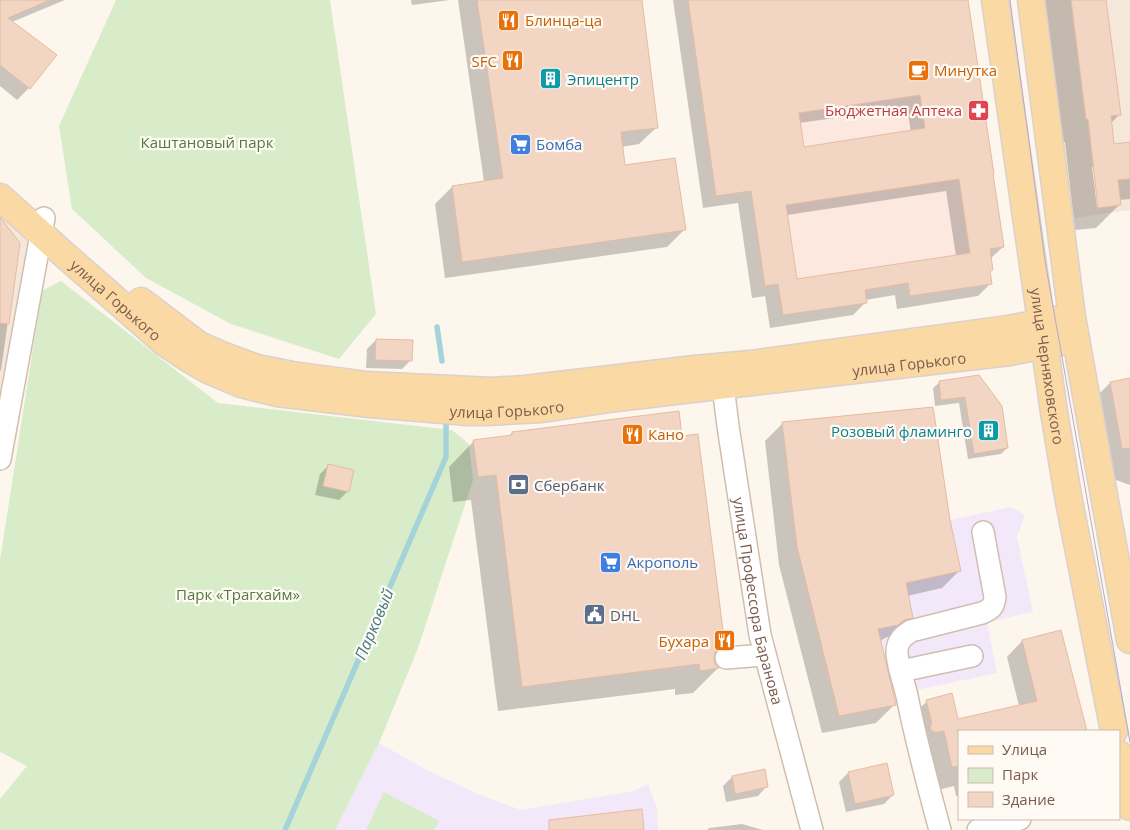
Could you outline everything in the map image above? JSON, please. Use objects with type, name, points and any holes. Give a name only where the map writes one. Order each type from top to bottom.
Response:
[{"type":"main road","name":"улица Черняховского","points":[[995,0],[1068,496],[1114,730]]},
{"type":"main road","points":[[1031,0],[1074,328],[1130,640]]},
{"type":"main road","name":"улица Горького","points":[[0,177],[68,258],[165,343],[208,370],[241,384],[277,393],[370,404],[468,412],[542,409],[616,398],[722,376],[984,356],[1010,352],[1043,334],[1074,328]]},
{"type":"main road","name":"улица Горького","points":[[0,197],[42,226],[199,345],[257,368],[292,375],[367,385],[491,391],[524,389],[695,369],[722,376]]},
{"type":"main road","points":[[1120,760],[1126,795]]},
{"type":"street","points":[[0,460],[6,394],[42,226]]},
{"type":"street","points":[[34,268],[68,258]]},
{"type":"street","name":"улица Профессора Баранова","points":[[722,376],[742,525],[763,645],[812,830]]},
{"type":"street","points":[[940,830],[900,671],[897,652],[898,643],[903,636],[911,631],[982,613],[990,610],[995,605],[983,532]]},
{"type":"street","points":[[726,653],[763,645]]},
{"type":"street","points":[[900,671],[972,656]]},
{"type":"street","points":[[978,830],[1016,820]]},
{"type":"shaded area","points":[[725,0],[968,0],[1004,247],[990,250],[993,270],[781,302],[778,284],[765,286],[755,225],[760,224],[758,209],[754,210]]},
{"type":"shaded area","points":[[1044,0],[1130,0],[1130,210],[1074,218]]},
{"type":"shaded area","points":[[0,212],[37,244],[0,399]]},
{"type":"shaded area","points":[[928,408],[935,415],[950,520],[1011,507],[1025,515],[1017,537],[1033,612],[987,622],[997,673],[893,695],[896,705],[839,716],[797,547],[782,422]]},
{"type":"shaded area","points":[[379,743],[429,771],[480,795],[521,810],[634,791],[648,784],[657,808],[658,830],[335,830]]},
{"type":"green space","name":"Каштановый парк","points":[[116,0],[330,0],[376,314],[339,359],[231,324],[146,278],[72,209],[59,126]]},
{"type":"green space","name":"Парк «Трагхайм»","points":[[61,281],[218,403],[452,430],[469,444],[473,480],[418,648],[379,743],[335,830],[0,830],[0,799],[27,766],[0,752],[0,560],[42,291]]},
{"type":"green space","points":[[384,792],[439,821],[434,830],[366,830]]},
{"type":"building","points":[[0,0],[50,0],[8,18],[57,55],[30,89],[0,65]]},
{"type":"building","name":"Эпицентр","points":[[477,0],[642,0],[658,128],[621,132],[625,165],[675,158],[686,230],[462,262],[452,186],[503,178]]},
{"type":"building","points":[[688,0],[968,0],[1004,247],[990,249],[993,270],[990,271],[992,284],[910,296],[908,283],[865,290],[867,303],[783,315],[778,284],[765,286],[751,191],[716,196]],"holes":[[[920,95],[925,128],[804,147],[799,113]],[[959,179],[970,253],[797,279],[786,205]]]},
{"type":"building","points":[[1071,0],[1106,0],[1121,115],[1111,116],[1114,144],[1130,142],[1130,179],[1118,180],[1121,205],[1098,208],[1088,119],[1086,119]]},
{"type":"building","points":[[0,217],[20,243],[9,324],[0,323]]},
{"type":"building","points":[[376,339],[413,340],[412,361],[375,360]]},
{"type":"building","points":[[979,375],[1002,406],[1008,448],[974,454],[965,397],[941,400],[939,381]]},
{"type":"building","points":[[1130,378],[1130,448],[1122,449],[1110,382]]},
{"type":"building","points":[[933,407],[950,520],[961,571],[906,583],[913,618],[904,620],[898,625],[878,629],[896,705],[839,716],[797,547],[782,422]]},
{"type":"building","name":"Акрополь","points":[[679,411],[682,436],[698,434],[725,646],[719,648],[715,653],[715,665],[719,668],[700,671],[699,664],[522,687],[496,475],[478,477],[473,440],[512,435],[512,432]]},
{"type":"building","points":[[328,464],[354,470],[349,492],[323,486]]},
{"type":"building","points":[[1061,630],[1087,730],[958,730],[958,766],[952,767],[944,731],[935,733],[931,731],[930,725],[932,724],[926,700],[952,693],[958,719],[1037,701],[1022,640]]},
{"type":"building","points":[[887,763],[894,795],[855,804],[848,772]]},
{"type":"building","points":[[765,769],[768,787],[735,794],[732,776]]},
{"type":"building","points":[[642,809],[644,830],[549,830],[549,820]]},
{"type":"waterway","name":"Парковый","points":[[437,327],[442,361]]},
{"type":"waterway","name":"Парковый","points":[[285,830],[446,457],[446,416]]},
{"type":"tram line","points":[[1010,0],[1045,261],[1130,742]]},
{"type":"place","name":"Блинца-ца","points":[[509,20]]},
{"type":"place","name":"SFC","points":[[513,61]]},
{"type":"place","name":"Минутка","points":[[918,70]]},
{"type":"place","name":"Эпицентр","points":[[551,79]]},
{"type":"place","name":"Бюджетная Аптека","points":[[978,110]]},
{"type":"place","name":"Бомба","points":[[520,144]]},
{"type":"place","name":"Розовый фламинго","points":[[988,431]]},
{"type":"place","name":"Кано","points":[[632,434]]},
{"type":"place","name":"Сбербанк","points":[[518,485]]},
{"type":"place","name":"Акрополь","points":[[611,562]]},
{"type":"place","name":"DHL","points":[[594,615]]},
{"type":"place","name":"Бухара","points":[[725,641]]}]
